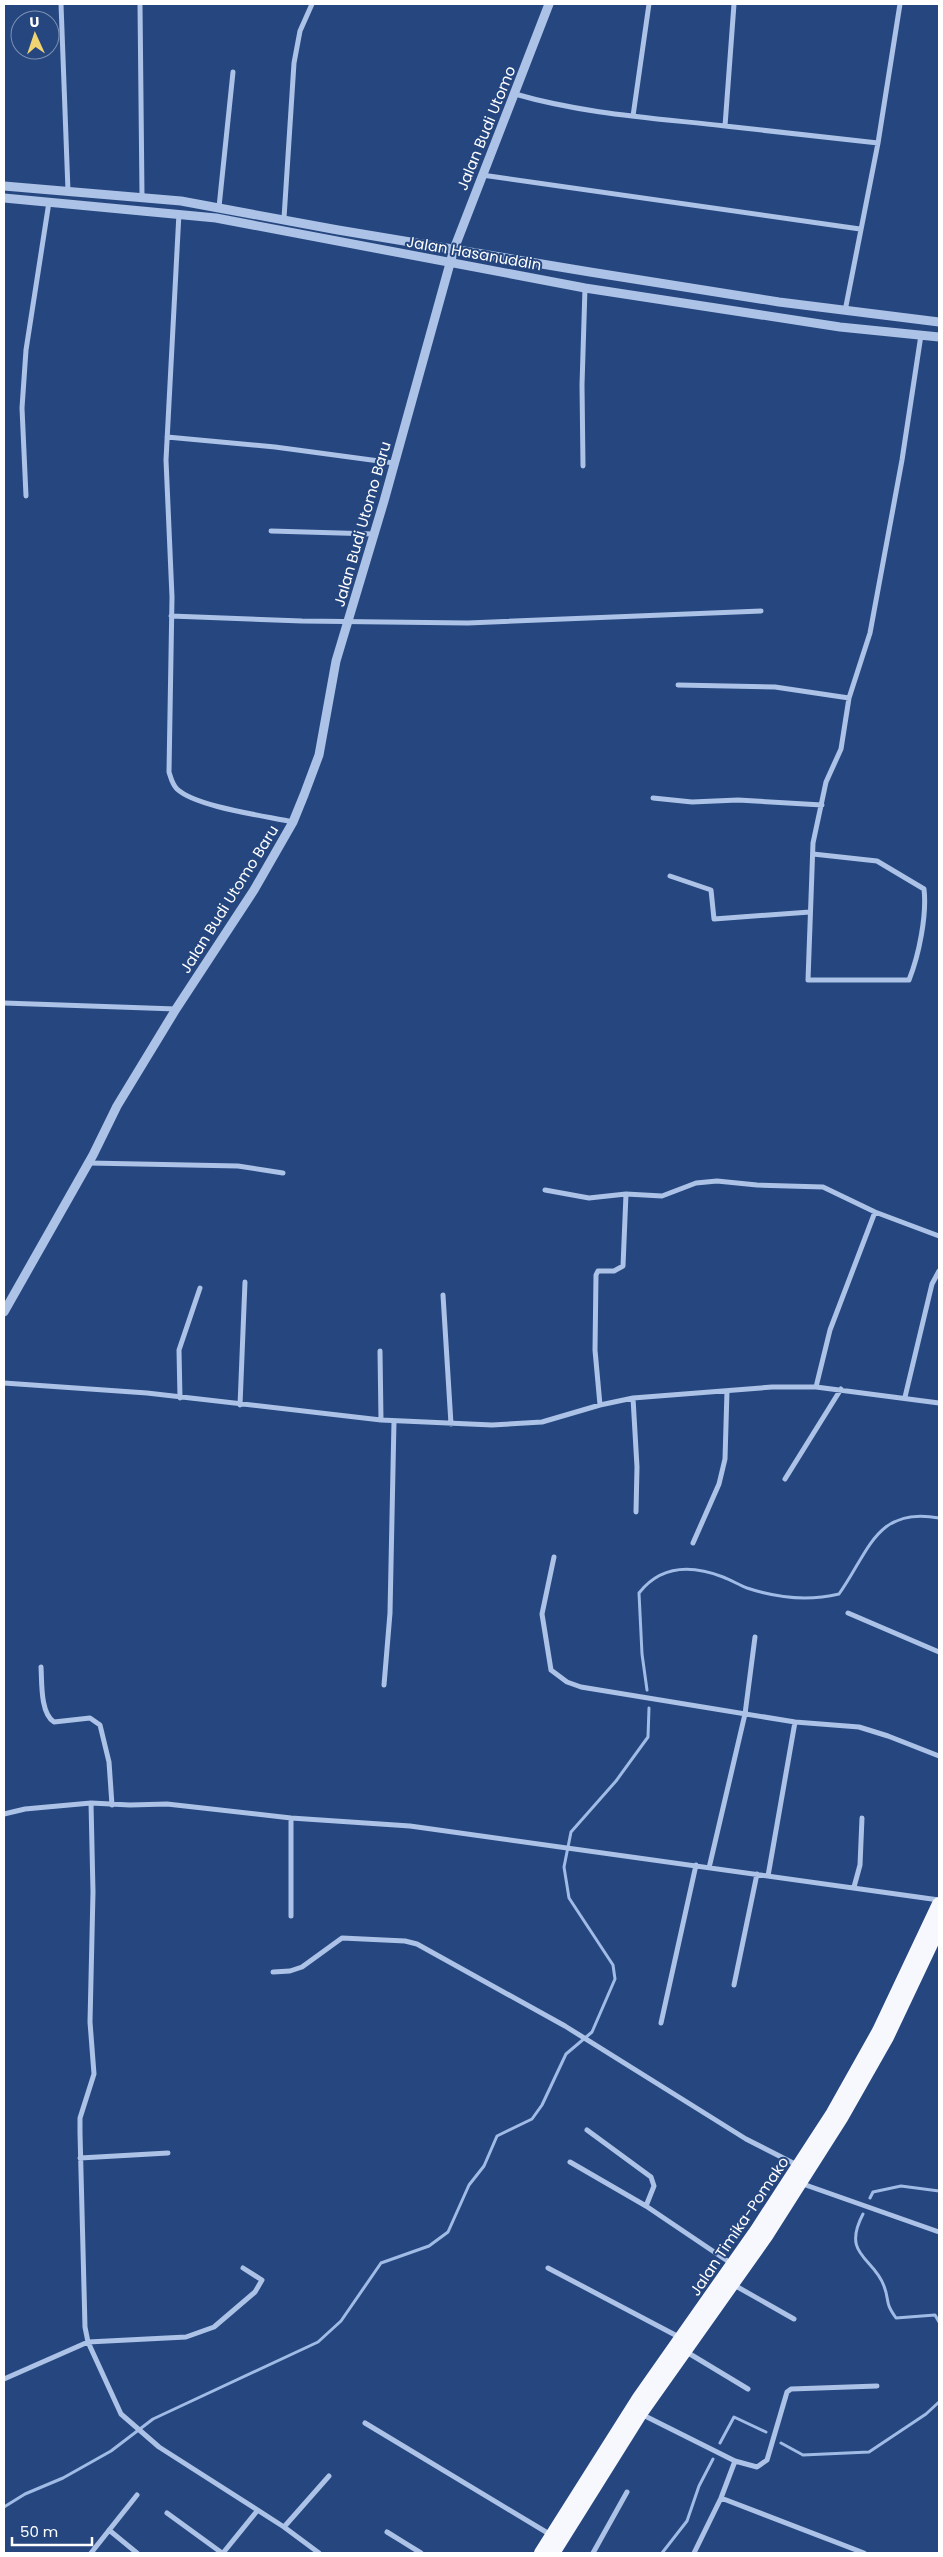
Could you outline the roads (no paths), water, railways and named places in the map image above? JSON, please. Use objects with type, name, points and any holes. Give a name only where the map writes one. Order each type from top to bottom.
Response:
[{"type":"highway","name":"Jalan Timika-Pomako","points":[[542,2553],[800,2166],[845,2093],[879,2031],[939,1902]]},
{"type":"highway","name":"Jalan Timika-Pomako","points":[[553,2553],[682,2344],[732,2284],[766,2236],[841,2118],[887,2037],[939,1926]]},
{"type":"street","points":[[61,4],[68,191]]},
{"type":"street","points":[[140,4],[142,196]]},
{"type":"street","points":[[284,218],[294,63],[300,31],[312,4]]},
{"type":"street","name":"Jalan Budi Utomo","points":[[450,264],[482,175],[549,4]]},
{"type":"street","points":[[633,116],[648,4]]},
{"type":"street","points":[[725,126],[734,4]]},
{"type":"street","points":[[845,311],[878,143],[900,4]]},
{"type":"street","points":[[218,207],[233,72]]},
{"type":"street","points":[[515,94],[558,107],[878,143]]},
{"type":"street","points":[[482,175],[860,229]]},
{"type":"street","name":"Jalan Hasanuddin","points":[[4,186],[142,196],[218,207],[284,218],[338,230],[454,249],[845,311],[939,322]]},
{"type":"street","name":"Jalan Hasanuddin","points":[[4,198],[179,212],[241,222],[450,264],[585,288],[840,327],[939,337]]},
{"type":"street","points":[[26,496],[22,408],[26,350],[49,202]]},
{"type":"street","points":[[241,222],[244,211]]},
{"type":"street","points":[[179,212],[167,438],[171,616],[169,772],[172,782],[178,790],[194,798],[232,809],[293,822]]},
{"type":"street","name":"Jalan Budi Utomo Baru","points":[[4,1312],[89,1163],[117,1106],[176,1009],[237,918],[293,822],[319,755],[336,661],[450,264]]},
{"type":"street","points":[[583,466],[582,385],[585,288]]},
{"type":"street","points":[[813,854],[877,861],[924,889],[926,908],[916,963],[909,980],[808,980],[813,854],[826,782],[841,749],[849,698],[870,633],[902,460],[921,335]]},
{"type":"street","points":[[167,438],[275,447],[394,463]]},
{"type":"street","points":[[271,531],[374,534]]},
{"type":"street","points":[[171,616],[348,622],[477,622],[761,611]]},
{"type":"street","points":[[678,685],[775,687],[849,698]]},
{"type":"street","points":[[653,798],[692,802],[738,800],[822,805]]},
{"type":"street","points":[[670,876],[711,890],[714,919],[810,912]]},
{"type":"street","points":[[4,1003],[176,1009]]},
{"type":"street","points":[[89,1163],[238,1166],[283,1173]]},
{"type":"street","points":[[546,1190],[589,1198],[626,1194],[662,1196],[696,1183],[717,1181],[757,1185],[823,1187],[875,1212],[939,1236]]},
{"type":"street","points":[[600,1405],[595,1350],[596,1275],[598,1271],[614,1271],[623,1266],[626,1194]]},
{"type":"street","points":[[816,1386],[830,1330],[875,1212]]},
{"type":"street","points":[[905,1397],[932,1284],[939,1271]]},
{"type":"street","points":[[240,1405],[245,1282]]},
{"type":"street","points":[[180,1398],[180,1350],[200,1288]]},
{"type":"street","points":[[442,1295],[451,1424]]},
{"type":"street","points":[[380,1351],[381,1420]]},
{"type":"street","points":[[4,1383],[102,1389],[381,1420],[451,1424],[529,1424],[561,1418],[600,1405],[633,1398],[816,1386],[939,1403]]},
{"type":"street","points":[[785,1479],[841,1389]]},
{"type":"street","points":[[693,1543],[721,1477],[724,1459],[726,1391]]},
{"type":"street","points":[[633,1398],[637,1476],[636,1512]]},
{"type":"street","points":[[384,1685],[390,1613],[394,1421]]},
{"type":"street","points":[[554,1557],[542,1614],[551,1670],[567,1682],[581,1687],[795,1722],[859,1727],[939,1756]]},
{"type":"street","points":[[848,1613],[939,1652]]},
{"type":"street","points":[[709,1868],[745,1714],[755,1637]]},
{"type":"street","points":[[41,1667],[46,1712],[50,1719],[54,1722],[90,1718],[100,1725],[109,1762],[112,1805]]},
{"type":"street","points":[[768,1876],[795,1722]]},
{"type":"street","points":[[91,1803],[93,1892],[90,2022],[94,2074],[80,2118],[83,2290],[88,2342],[126,2420],[147,2437],[284,2527],[319,2553]]},
{"type":"street","points":[[4,1814],[24,1809],[91,1803],[112,1805],[167,1804],[291,1818],[431,1828],[854,1887],[939,1902]]},
{"type":"street","points":[[291,1818],[291,1916]]},
{"type":"street","points":[[854,1887],[860,1865],[862,1818]]},
{"type":"street","points":[[661,2023],[696,1866]]},
{"type":"street","points":[[734,1985],[757,1874]]},
{"type":"street","points":[[273,1972],[290,1971],[302,1967],[342,1938],[406,1941],[417,1944],[566,2026],[746,2139],[800,2166]]},
{"type":"street","points":[[587,2130],[651,2177],[654,2186],[646,2206]]},
{"type":"street","points":[[80,2158],[168,2153]]},
{"type":"street","points":[[570,2162],[646,2206],[733,2265]]},
{"type":"street","points":[[800,2183],[939,2232]]},
{"type":"street","points":[[4,2379],[88,2342],[186,2337],[214,2327],[255,2292],[262,2280],[243,2268]]},
{"type":"street","points":[[548,2268],[682,2344],[748,2389]]},
{"type":"street","points":[[732,2284],[794,2320]]},
{"type":"street","points":[[640,2414],[751,2467],[764,2464],[784,2395],[791,2389],[877,2386]]},
{"type":"street","points":[[365,2423],[552,2536]]},
{"type":"street","points":[[694,2553],[735,2461]]},
{"type":"street","points":[[284,2527],[330,2476]]},
{"type":"street","points":[[594,2553],[627,2492]]},
{"type":"street","points":[[90,2553],[138,2496]]},
{"type":"street","points":[[720,2498],[864,2553]]},
{"type":"street","points":[[167,2513],[222,2553],[257,2511]]},
{"type":"street","points":[[109,2530],[137,2553]]},
{"type":"street","points":[[387,2532],[420,2553]]},
{"type":"waterway","points":[[647,1690],[642,1654],[639,1593],[657,1577],[667,1572],[678,1570],[700,1570],[726,1578],[747,1588],[781,1596],[805,1598],[839,1594],[867,1548],[888,1526],[901,1519],[918,1516],[939,1518]]},
{"type":"waterway","points":[[4,2507],[25,2494],[63,2478],[111,2451],[153,2419],[318,2342],[341,2321],[381,2263],[429,2246],[448,2232],[469,2185],[484,2166],[497,2136],[532,2119],[542,2105],[566,2054],[592,2032],[615,1979],[613,1965],[569,1898],[564,1867],[571,1832],[616,1781],[648,1737],[649,1708]]},
{"type":"waterway","points":[[870,2198],[873,2192],[901,2186],[939,2191]]},
{"type":"waterway","points":[[863,2214],[857,2228],[857,2248],[879,2276],[886,2291],[889,2305],[896,2318],[935,2315],[939,2322]]},
{"type":"waterway","points":[[781,2443],[803,2455],[869,2452],[926,2414],[939,2402]]},
{"type":"waterway","points":[[720,2443],[734,2417],[766,2432]]},
{"type":"waterway","points":[[662,2553],[687,2521],[699,2486],[713,2459]]}]
